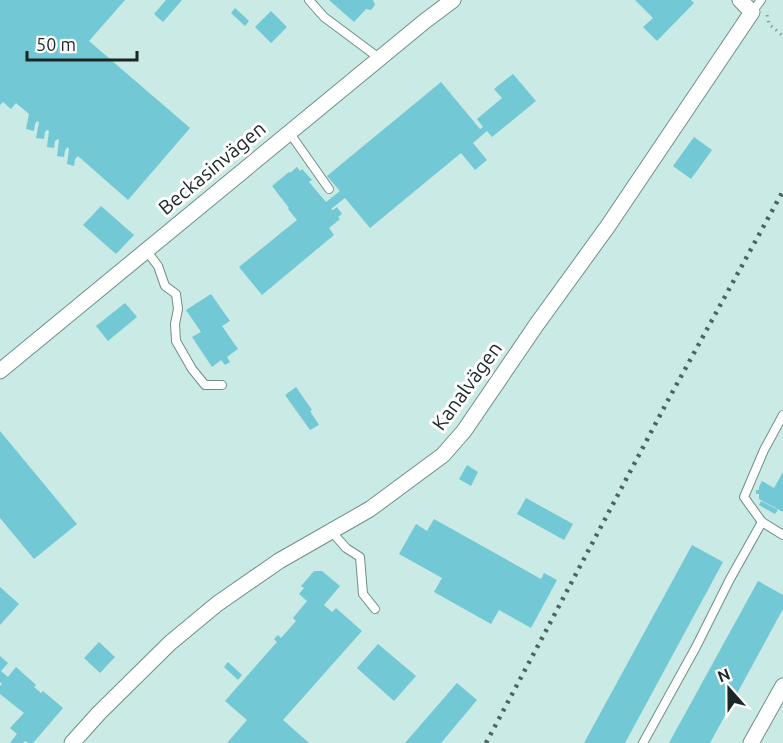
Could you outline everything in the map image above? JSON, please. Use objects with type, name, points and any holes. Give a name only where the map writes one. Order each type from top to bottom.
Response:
[{"type":"street","name":"Beckasinvägen","points":[[0,371],[379,58],[453,0]]},
{"type":"street","points":[[740,0],[759,6]]},
{"type":"street","name":"Kanalvägen","points":[[72,743],[162,651],[217,604],[279,561],[370,508],[443,455],[464,431],[759,6]]},
{"type":"street","points":[[751,743],[783,686]]},
{"type":"lane","points":[[309,0],[324,17],[379,58]]},
{"type":"lane","points":[[289,132],[329,189]]},
{"type":"lane","points":[[146,250],[158,266],[165,286],[176,294],[177,341],[192,369],[205,385],[222,385]]},
{"type":"lane","points":[[783,415],[764,450],[744,497],[762,522],[783,535]]},
{"type":"lane","points":[[642,743],[762,522]]},
{"type":"lane","points":[[331,531],[346,548],[360,557],[363,594],[375,609]]},
{"type":"path","points":[[759,6],[769,24],[783,36]]},
{"type":"building","points":[[0,0],[125,0],[89,41],[190,128],[128,200],[78,156],[74,166],[67,164],[68,147],[64,157],[57,156],[58,139],[55,141],[54,148],[47,147],[49,131],[45,132],[44,139],[36,138],[39,122],[35,124],[34,131],[26,129],[29,114],[16,103],[11,109],[3,102],[0,105]]},
{"type":"building","points":[[166,0],[182,0],[163,22],[154,14]]},
{"type":"building","points":[[329,0],[373,0],[375,5],[371,10],[366,9],[354,22]]},
{"type":"building","points":[[635,0],[691,0],[694,3],[657,41],[643,27],[653,18]]},
{"type":"building","points":[[235,8],[249,21],[245,26],[231,13]]},
{"type":"building","points":[[271,11],[287,27],[271,43],[255,27]]},
{"type":"building","points":[[513,74],[536,101],[492,137],[487,131],[473,143],[487,160],[475,170],[461,153],[370,228],[345,198],[331,209],[337,207],[342,214],[338,217],[340,219],[329,228],[334,235],[262,295],[239,267],[297,220],[272,186],[289,172],[297,167],[300,171],[302,169],[312,180],[309,182],[326,202],[340,191],[327,176],[441,82],[480,129],[483,127],[477,119],[502,98],[494,89]]},
{"type":"building","points":[[694,137],[712,150],[691,179],[673,166]]},
{"type":"building","points":[[101,206],[134,235],[116,254],[83,225]]},
{"type":"building","points":[[211,294],[230,321],[222,326],[238,349],[227,357],[230,362],[225,365],[221,360],[212,367],[192,337],[201,332],[186,310]]},
{"type":"building","points":[[125,303],[137,317],[108,341],[96,326]]},
{"type":"building","points":[[296,387],[319,425],[310,430],[285,395]]},
{"type":"building","points":[[0,431],[77,524],[34,559],[0,518]]},
{"type":"building","points":[[467,465],[478,472],[471,486],[459,479]]},
{"type":"building","points":[[783,472],[783,512],[759,499],[756,490],[759,490],[762,481],[774,488]]},
{"type":"building","points":[[526,498],[573,524],[564,540],[517,514]]},
{"type":"building","points":[[761,501],[778,510],[775,514],[759,505]]},
{"type":"building","points":[[434,519],[541,579],[544,573],[557,580],[531,628],[499,610],[491,624],[434,592],[442,578],[399,554],[416,524],[427,531]]},
{"type":"building","points":[[692,545],[723,562],[625,743],[584,743]]},
{"type":"building","points":[[314,571],[322,571],[340,586],[324,605],[332,612],[336,608],[362,631],[283,720],[309,743],[227,743],[247,720],[225,701],[277,642],[274,639],[278,635],[281,638],[296,621],[293,618],[307,601],[299,594],[304,588],[301,586]]},
{"type":"building","points":[[758,581],[783,595],[783,609],[710,743],[669,743]]},
{"type":"building","points":[[0,587],[19,604],[0,625]]},
{"type":"building","points":[[99,642],[115,657],[100,673],[84,658]]},
{"type":"building","points":[[378,644],[416,676],[394,701],[357,668]]},
{"type":"building","points":[[0,656],[8,663],[1,671],[8,677],[16,667],[36,685],[34,687],[41,693],[43,691],[63,708],[33,743],[25,741],[10,743],[17,734],[10,728],[24,713],[0,694],[2,684],[0,682]]},
{"type":"building","points":[[228,662],[242,675],[238,680],[224,667]]},
{"type":"building","points":[[457,683],[477,700],[441,743],[405,743]]},
{"type":"railway","points":[[486,743],[667,402],[783,191]]}]
